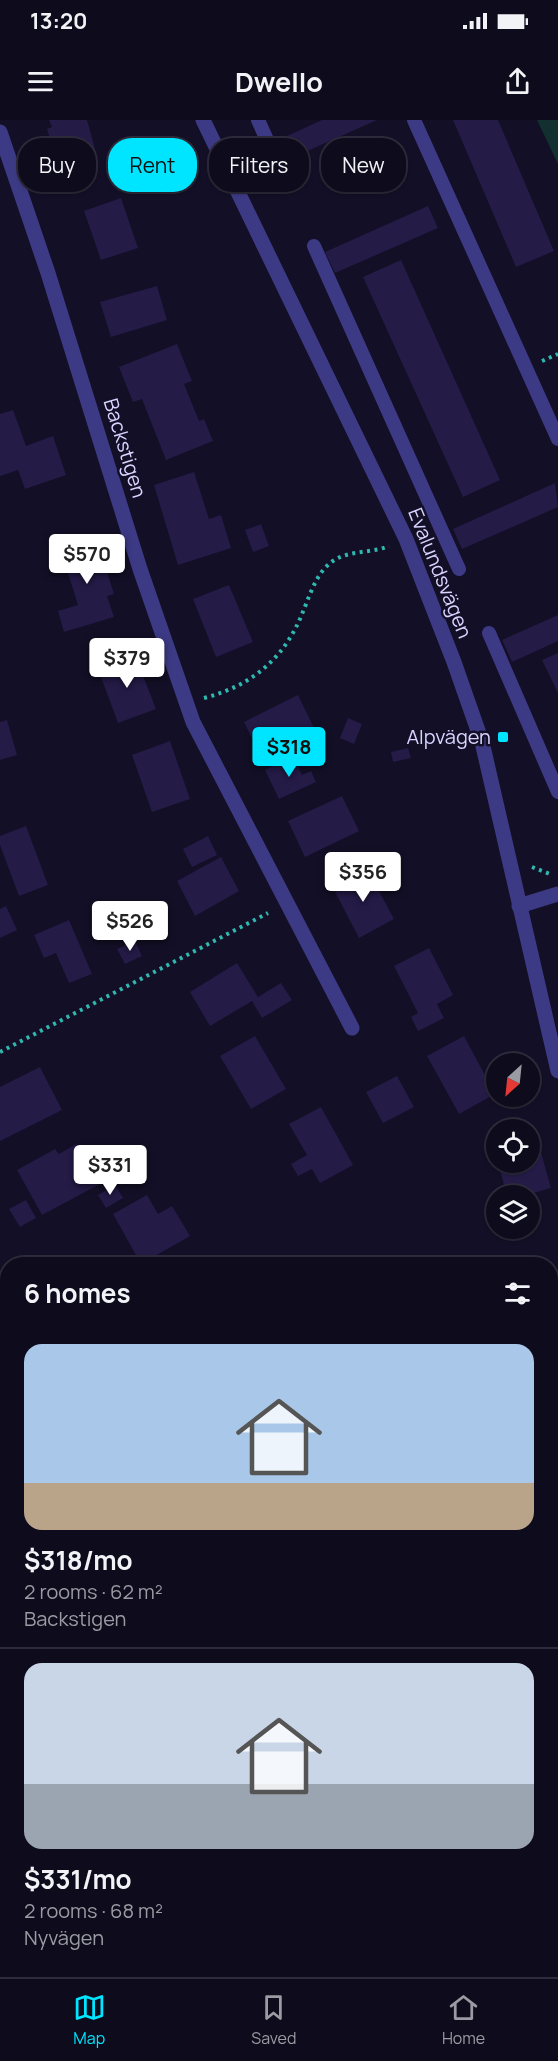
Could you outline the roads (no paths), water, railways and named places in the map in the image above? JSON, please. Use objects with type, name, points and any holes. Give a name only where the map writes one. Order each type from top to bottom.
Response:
[{"type":"street","name":"Evalundsvägen","points":[[203,120],[406,539],[482,742],[558,1071]]},
{"type":"street","name":"Backstigen","points":[[0,132],[48,273],[140,570],[193,722],[352,1028]]},
{"type":"street","points":[[519,906],[558,894]]},
{"type":"lane","points":[[258,120],[266,138]]},
{"type":"lane","points":[[414,120],[558,439]]},
{"type":"lane","points":[[314,246],[459,569]]},
{"type":"lane","points":[[489,633],[558,792]]},
{"type":"place","name":"Alpvägen","points":[[503,737]]}]
